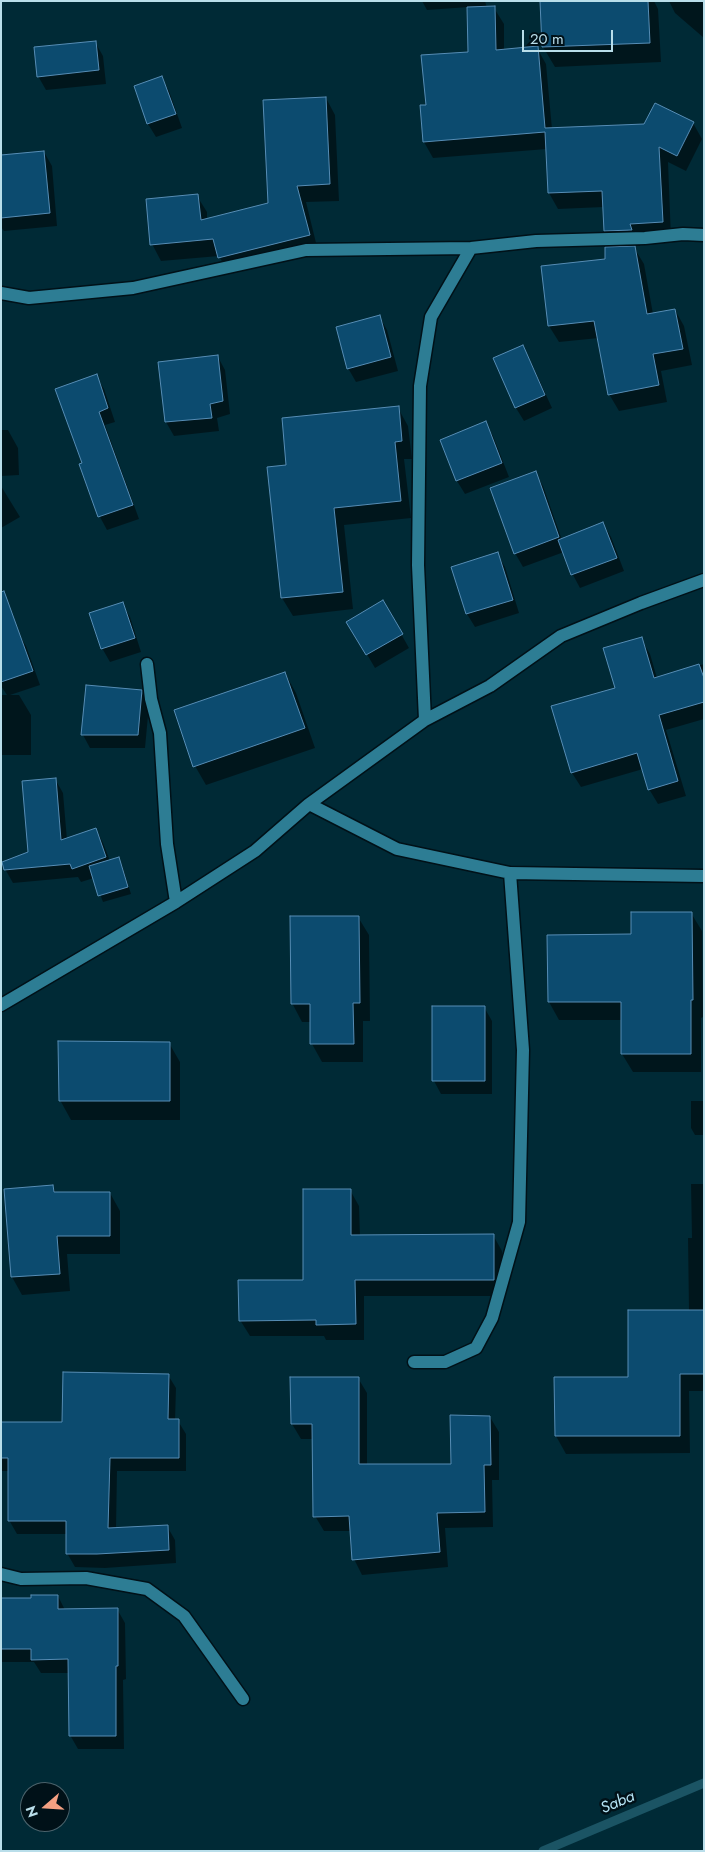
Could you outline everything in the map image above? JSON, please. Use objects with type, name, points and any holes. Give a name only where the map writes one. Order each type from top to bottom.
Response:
[{"type":"street","points":[[1,293],[29,298],[132,288],[306,250],[471,248],[536,241],[645,238],[683,234],[704,235]]},
{"type":"street","points":[[425,720],[418,566],[420,386],[431,317],[471,248]]},
{"type":"street","points":[[1,1005],[176,902],[255,851],[309,804],[425,720],[490,686],[561,636],[641,603],[704,580]]},
{"type":"street","points":[[147,664],[151,699],[160,732],[164,768],[164,815],[176,902]]},
{"type":"street","points":[[309,804],[397,848],[510,872],[704,876]]},
{"type":"street","points":[[414,1362],[445,1362],[476,1348],[492,1318],[519,1222],[523,1050],[510,872]]},
{"type":"street","points":[[1,1574],[21,1579],[86,1578],[146,1590],[184,1616],[243,1699]]},
{"type":"building","points":[[540,1],[648,1],[650,43],[542,47]]},
{"type":"building","points":[[495,6],[496,50],[538,46],[545,128],[644,124],[655,103],[694,122],[677,156],[659,147],[663,222],[630,224],[632,230],[604,231],[602,191],[548,193],[545,132],[423,142],[420,105],[426,105],[421,55],[468,52],[467,7]]},
{"type":"building","points":[[96,41],[99,70],[37,77],[34,47]]},
{"type":"building","points":[[162,76],[176,114],[147,124],[134,86]]},
{"type":"building","points":[[326,97],[330,184],[297,186],[310,235],[218,258],[213,239],[150,245],[146,199],[198,194],[201,220],[268,203],[263,100]]},
{"type":"building","points":[[44,151],[50,213],[1,218],[1,155]]},
{"type":"building","points":[[635,246],[647,314],[675,309],[683,349],[653,354],[659,385],[608,395],[594,321],[548,326],[541,266],[605,259],[605,247]]},
{"type":"building","points":[[380,315],[391,357],[347,369],[336,327]]},
{"type":"building","points":[[523,345],[545,395],[515,408],[493,358]]},
{"type":"building","points":[[218,355],[223,401],[210,404],[212,418],[165,422],[158,362]]},
{"type":"building","points":[[97,374],[108,408],[99,412],[133,505],[98,517],[79,464],[82,463],[55,389]]},
{"type":"building","points":[[399,406],[402,441],[395,442],[401,501],[334,508],[343,592],[281,598],[267,467],[286,465],[282,418]]},
{"type":"building","points":[[486,421],[502,463],[456,481],[440,440]]},
{"type":"building","points":[[536,471],[559,537],[514,554],[490,488]]},
{"type":"building","points":[[603,522],[617,558],[571,575],[558,540]]},
{"type":"building","points":[[498,552],[513,600],[466,614],[451,567]]},
{"type":"building","points":[[4,591],[33,671],[1,682],[1,592]]},
{"type":"building","points":[[383,600],[403,634],[366,655],[346,622]]},
{"type":"building","points":[[123,602],[135,638],[101,649],[89,613]]},
{"type":"building","points":[[642,637],[654,678],[699,664],[704,678],[704,702],[659,715],[678,781],[648,790],[637,753],[571,773],[551,706],[615,688],[603,648]]},
{"type":"building","points":[[285,672],[305,728],[193,767],[174,710]]},
{"type":"building","points":[[86,685],[142,690],[138,735],[81,735]]},
{"type":"building","points":[[56,778],[61,840],[96,828],[106,857],[72,869],[70,864],[4,870],[2,862],[28,852],[22,781]]},
{"type":"building","points":[[119,857],[128,887],[98,896],[89,866]]},
{"type":"building","points":[[631,912],[692,912],[693,1000],[691,1000],[691,1054],[621,1054],[621,1002],[548,1002],[547,935],[631,934]]},
{"type":"building","points":[[290,916],[359,916],[360,1003],[353,1003],[354,1044],[310,1044],[310,1004],[291,1004]]},
{"type":"building","points":[[432,1006],[485,1006],[485,1081],[432,1081]]},
{"type":"building","points":[[58,1041],[170,1042],[170,1101],[59,1101]]},
{"type":"building","points":[[53,1185],[54,1192],[110,1192],[110,1236],[57,1236],[60,1274],[11,1277],[4,1189]]},
{"type":"building","points":[[303,1189],[351,1189],[351,1235],[494,1234],[494,1280],[355,1280],[356,1324],[316,1325],[316,1320],[239,1321],[238,1280],[303,1280]]},
{"type":"building","points":[[628,1310],[704,1310],[704,1374],[680,1374],[680,1436],[555,1436],[554,1377],[628,1377]]},
{"type":"building","points":[[63,1372],[169,1374],[168,1419],[179,1419],[179,1458],[110,1458],[108,1528],[168,1525],[169,1550],[66,1554],[66,1521],[8,1521],[8,1458],[1,1458],[1,1422],[62,1422]]},
{"type":"building","points":[[290,1377],[359,1377],[359,1464],[451,1464],[450,1415],[490,1416],[491,1465],[484,1465],[485,1512],[437,1513],[440,1552],[352,1560],[349,1516],[313,1517],[312,1424],[291,1424]]},
{"type":"building","points":[[31,1595],[58,1595],[58,1609],[118,1608],[116,1736],[69,1736],[68,1659],[31,1660],[31,1649],[1,1649],[1,1598],[31,1598]]},
{"type":"waterway","name":"Saba","points":[[543,1851],[704,1783]]}]
